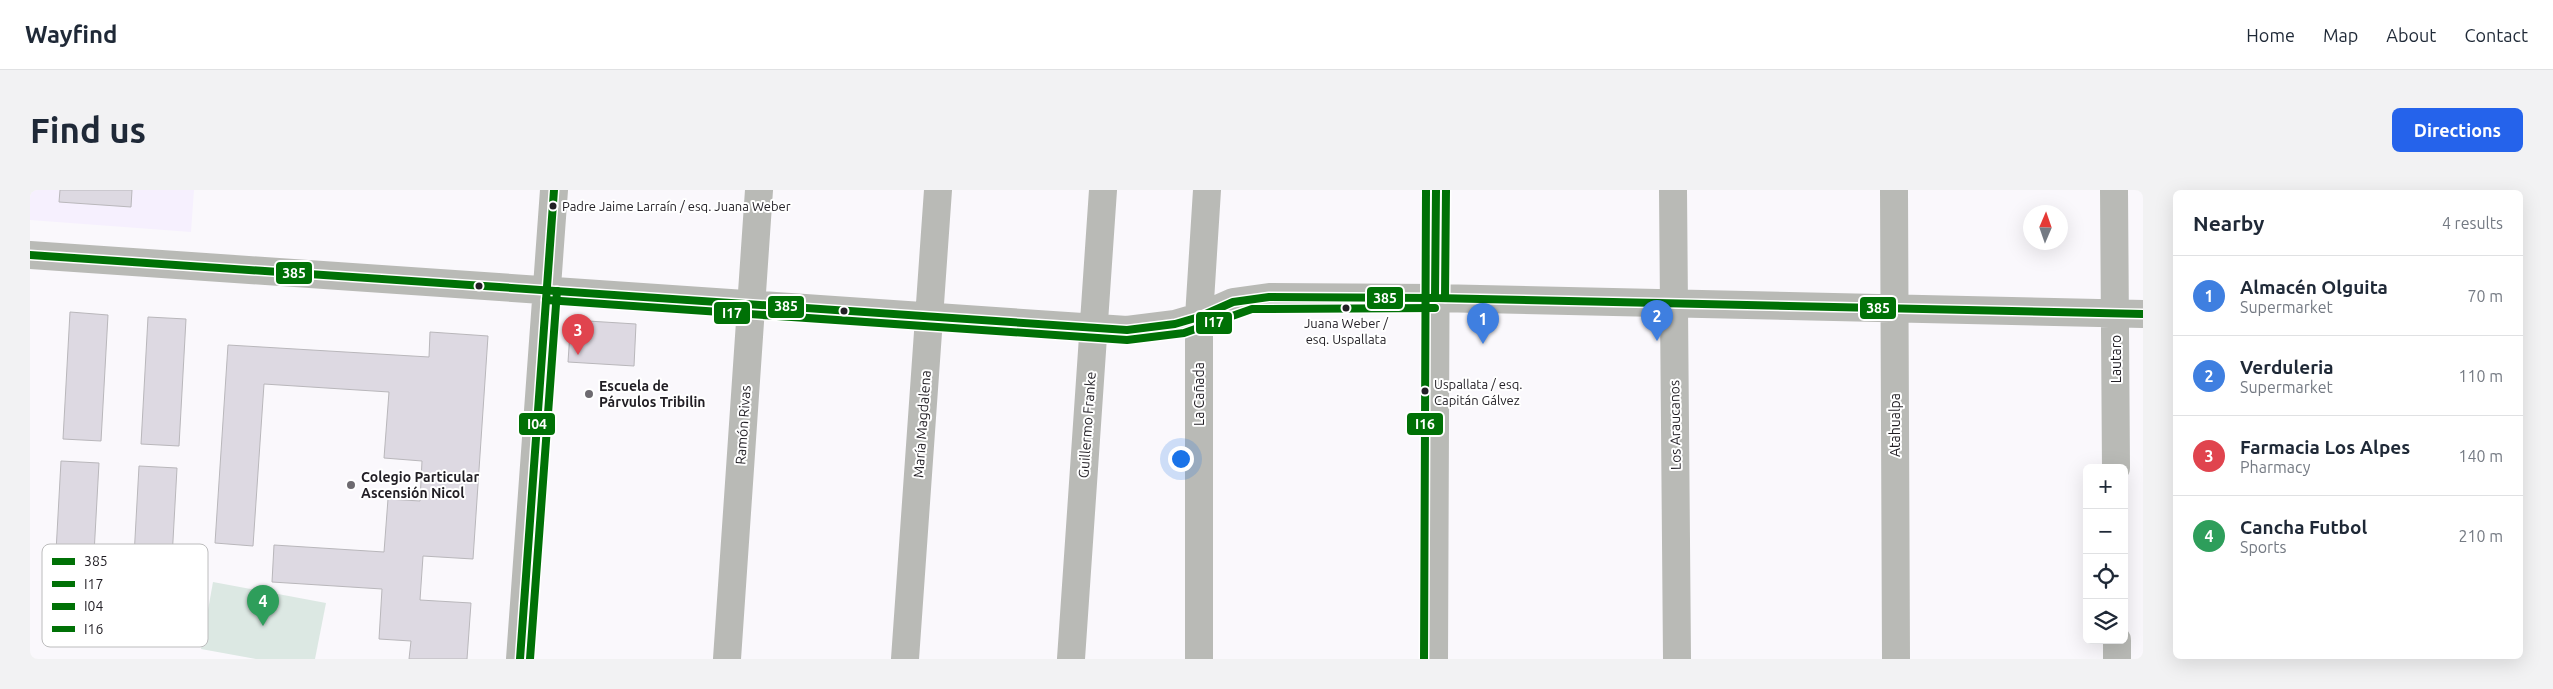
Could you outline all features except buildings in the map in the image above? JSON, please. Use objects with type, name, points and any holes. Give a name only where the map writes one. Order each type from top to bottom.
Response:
[{"type":"street","points":[[520,659],[554,190]]},
{"type":"street","name":"Ramón Rivas","points":[[727,659],[759,190]]},
{"type":"street","name":"María Magdalena","points":[[905,659],[938,190]]},
{"type":"street","name":"Guillermo Franke","points":[[1071,659],[1103,190]]},
{"type":"street","name":"La Cañada","points":[[1199,659],[1199,317],[1207,190]]},
{"type":"street","points":[[1434,659],[1436,190]]},
{"type":"street","name":"Los Araucanos","points":[[1673,190],[1678,659]]},
{"type":"street","name":"Atahualpa","points":[[1894,190],[1896,659]]},
{"type":"street","name":"Lautaro","points":[[2114,190],[2116,464]]},
{"type":"street","points":[[30,255],[1126,330],[1151,328],[1199,317],[1233,302],[1269,297],[1435,298],[2143,314]]},
{"type":"street","points":[[2117,644],[2118,659]]},
{"type":"shaded area","points":[[30,190],[194,190],[191,232],[30,220]]},
{"type":"shaded area","points":[[213,582],[326,603],[315,659],[256,659],[201,649],[201,647],[208,647],[208,610]]},
{"type":"transit line","name":"I04","points":[[520,659],[554,190]]},
{"type":"transit line","name":"I16","points":[[1424,659],[1426,190]]},
{"type":"transit line","name":"385","points":[[1435,298],[1436,190]]},
{"type":"transit line","name":"I17","points":[[1445,298],[1446,190]]},
{"type":"transit line","name":"385","points":[[30,255],[1127,330],[1175,324],[1199,317],[1233,302],[1269,297],[1435,298],[2143,314]]},
{"type":"transit line","name":"I17","points":[[530,659],[557,291]]},
{"type":"transit line","name":"I17","points":[[546,300],[1127,340],[1184,333],[1252,309],[1435,308]]},
{"type":"place","name":"Padre Jaime Larraín / esq. Juana Weber","points":[[553,206]]},
{"type":"place","name":"Juana Weber / esq. Uspallata","points":[[1346,308]]},
{"type":"place","name":"Verduleria","points":[[1657,341]]},
{"type":"place","name":"Almacén Olguita","points":[[1483,344]]},
{"type":"place","name":"Farmacia Los Alpes","points":[[578,355]]},
{"type":"place","name":"Uspallata / esq. Capitán Gálvez","points":[[1425,391]]},
{"type":"place","name":"Escuela de Párvulos Tribilin","points":[[589,394]]},
{"type":"place","name":"Colegio Particular Ascensión Nicol","points":[[351,485]]},
{"type":"place","name":"Cancha Futbol","points":[[263,626]]}]
